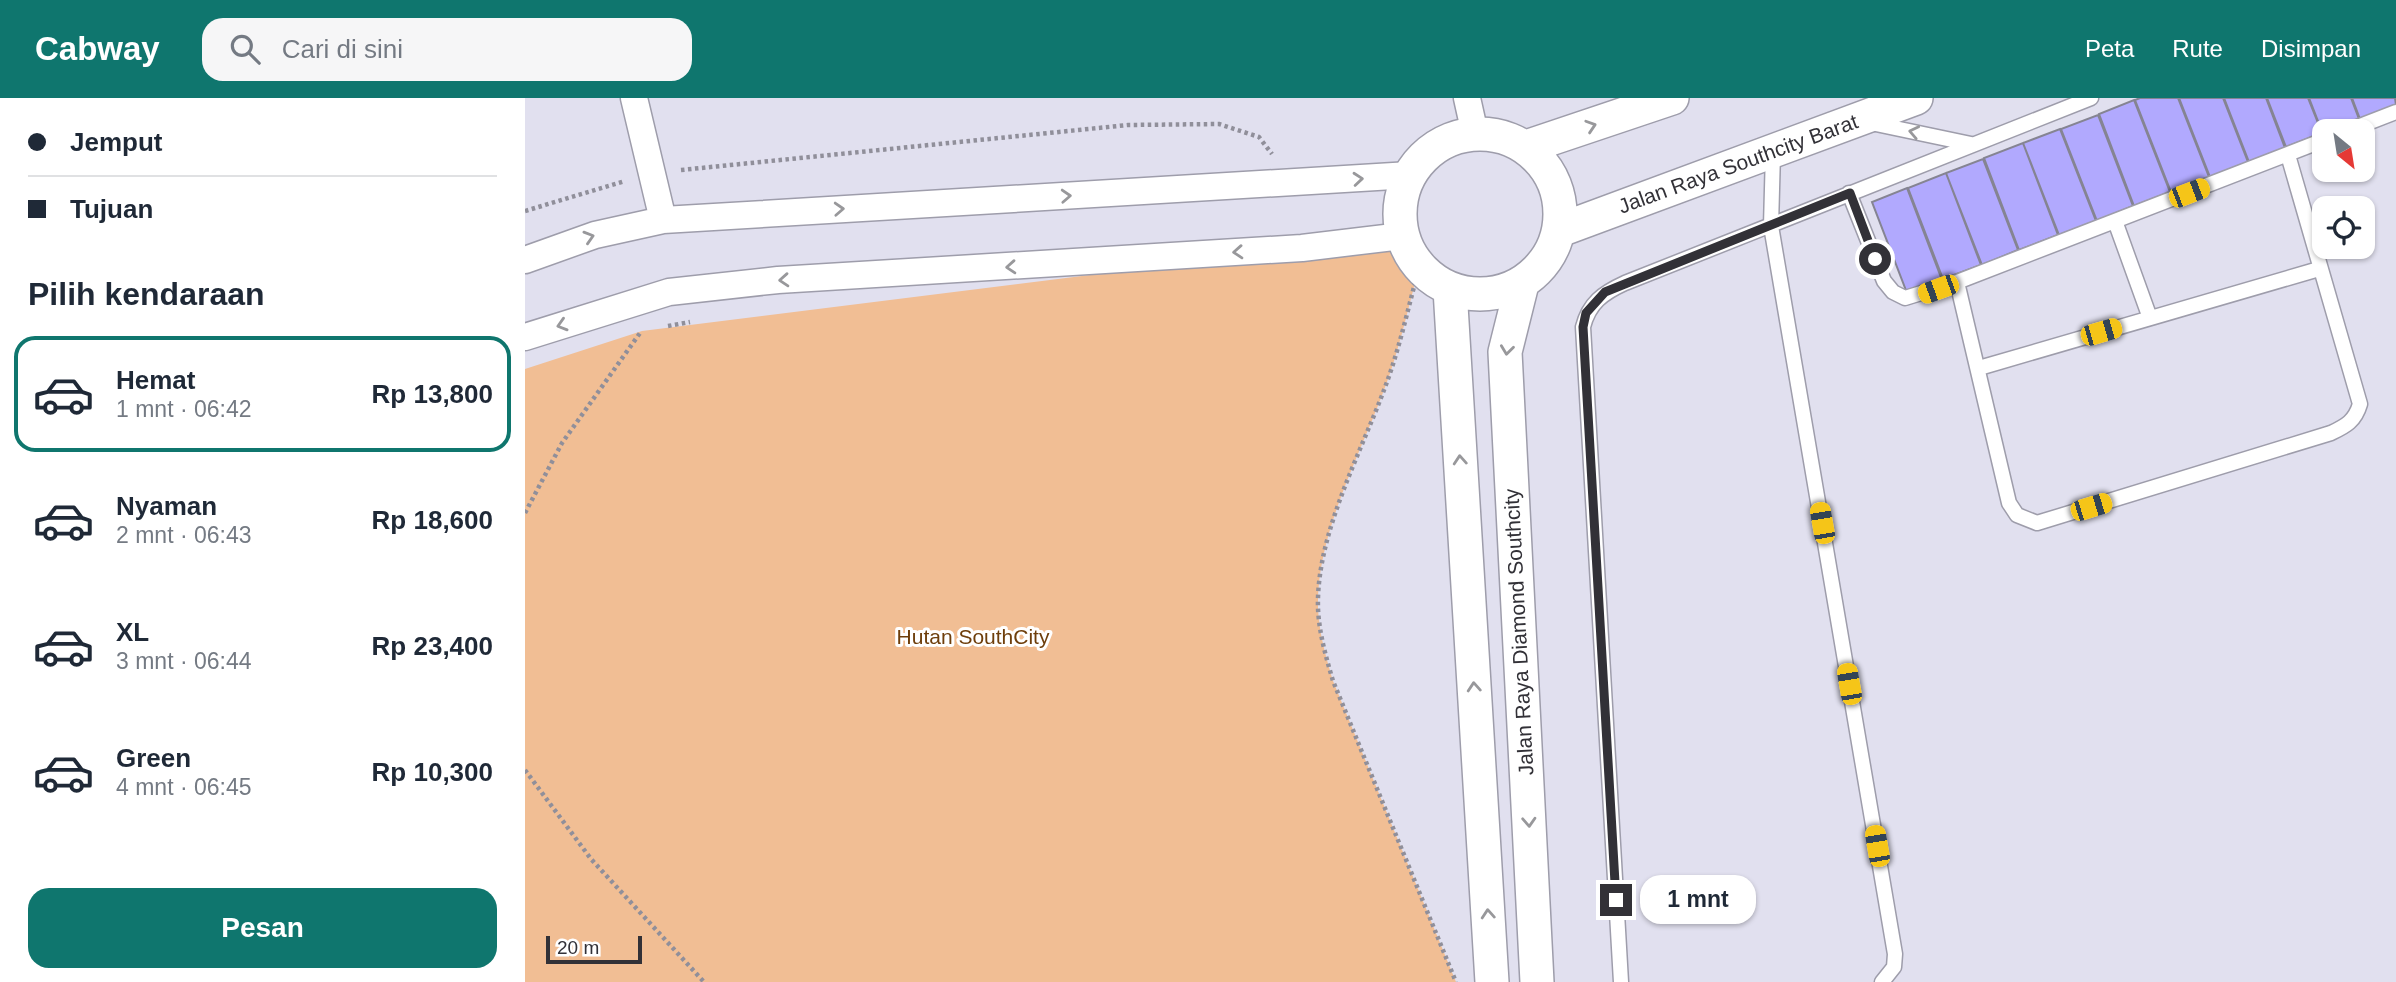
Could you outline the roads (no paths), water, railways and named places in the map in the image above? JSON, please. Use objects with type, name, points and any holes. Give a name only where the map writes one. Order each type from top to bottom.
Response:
[{"type":"street","points":[[634,98],[663,220]]},
{"type":"street","points":[[1467,98],[1475,134]]},
{"type":"street","points":[[1526,147],[1635,106],[1672,98]]},
{"type":"street","name":"Jalan Raya Southcity Barat","points":[[1560,230],[1916,98]]},
{"type":"street","points":[[1475,134],[1501,136],[1526,147],[1548,170],[1560,199],[1560,230],[1547,261],[1522,284],[1499,293],[1474,295],[1450,289],[1419,268],[1402,236],[1400,204],[1410,175],[1427,154],[1450,140],[1475,134]]},
{"type":"street","points":[[525,260],[594,235],[663,220],[1296,184],[1410,175]]},
{"type":"street","points":[[525,337],[669,292],[778,280],[1302,248],[1402,236]]},
{"type":"street","name":"Jalan Raya Diamond Southcity","points":[[1522,284],[1505,352],[1537,982]]},
{"type":"street","points":[[1450,289],[1492,982]]},
{"type":"lane","points":[[1621,982],[1583,327],[1586,313],[1605,292],[2091,98]]},
{"type":"lane","points":[[2375,120],[2396,112]]},
{"type":"lane","points":[[1856,120],[1972,144]]},
{"type":"lane","points":[[1850,193],[1884,281],[1893,292],[1905,298],[1957,282],[2312,146]]},
{"type":"lane","points":[[1773,151],[1772,226],[1895,954],[1894,967],[1882,982]]},
{"type":"lane","points":[[1957,282],[2009,503],[2025,521],[2038,523],[2347,426],[2356,416],[2360,404],[2288,155]]},
{"type":"lane","points":[[2115,221],[2150,318]]},
{"type":"lane","points":[[1979,368],[2319,269]]},
{"type":"park label","name":"Hutan SouthCity","points":[[973,637]]}]
